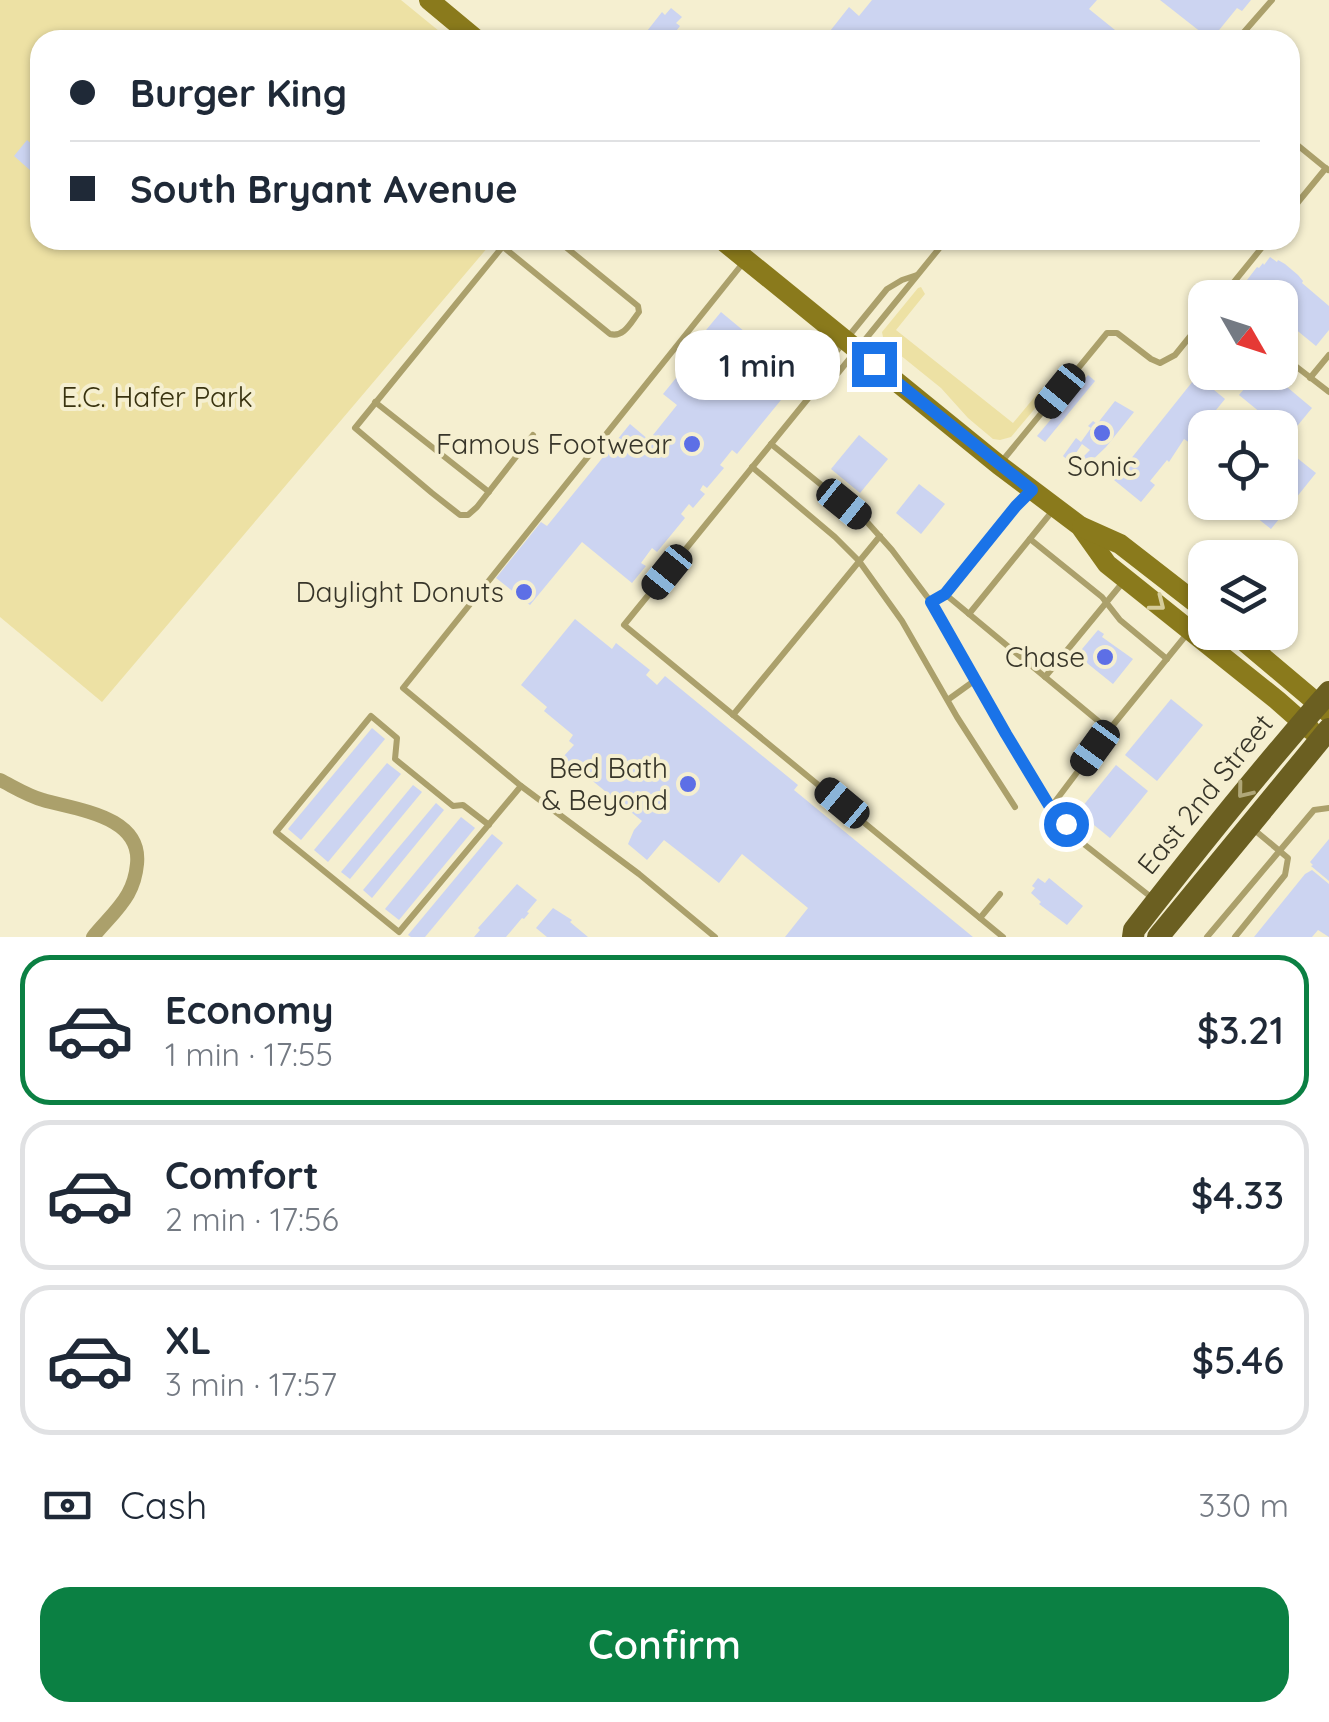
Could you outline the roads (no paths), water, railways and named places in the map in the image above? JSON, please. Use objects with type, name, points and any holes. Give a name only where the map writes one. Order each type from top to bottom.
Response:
[{"type":"main road","points":[[429,0],[465,30]]},
{"type":"main road","points":[[735,250],[998,465],[1080,526],[1120,544],[1188,597]]},
{"type":"main road","points":[[1080,526],[1107,564],[1188,628]]},
{"type":"main road","points":[[1215,650],[1326,738]]},
{"type":"main road","points":[[1256,650],[1325,703]]},
{"type":"main road","name":"East 2nd Street","points":[[1133,937],[1134,930],[1156,902],[1302,722],[1325,703]]},
{"type":"main road","name":"East 2nd Street","points":[[1168,934],[1248,825],[1326,738]]},
{"type":"street","points":[[0,780],[38,799],[110,820],[129,834],[135,844],[138,859],[127,896],[93,937]]},
{"type":"lane","points":[[1246,30],[1272,0]]},
{"type":"lane","points":[[1300,148],[1328,169],[1300,201]]},
{"type":"lane","points":[[499,250],[355,428],[460,515],[468,515],[489,492],[533,435]]},
{"type":"lane","points":[[513,250],[610,334],[622,334],[639,312],[638,306],[569,250]]},
{"type":"lane","points":[[815,390],[813,380],[852,345],[938,250]]},
{"type":"lane","points":[[1236,280],[1260,250]]},
{"type":"lane","points":[[715,937],[403,688],[746,259]]},
{"type":"lane","points":[[917,275],[887,288],[826,389],[815,390],[624,625],[1002,937]]},
{"type":"lane","points":[[998,465],[1106,333],[1117,332],[1160,363],[1175,355],[1188,339]]},
{"type":"lane","points":[[1310,378],[1329,355]]},
{"type":"lane","points":[[1298,368],[1329,392]]},
{"type":"lane","points":[[376,402],[489,492]]},
{"type":"lane","points":[[771,444],[880,536],[931,602],[1050,807],[1080,840],[1156,902]]},
{"type":"lane","points":[[752,467],[859,561],[902,621],[1015,807]]},
{"type":"lane","points":[[931,602],[945,594],[1032,490]]},
{"type":"lane","points":[[970,614],[1055,508]]},
{"type":"lane","points":[[734,715],[880,536]]},
{"type":"lane","points":[[1030,539],[1168,659]]},
{"type":"lane","points":[[1045,676],[1126,578]]},
{"type":"lane","points":[[945,594],[1109,730]]},
{"type":"lane","points":[[1050,807],[1188,634]]},
{"type":"lane","points":[[949,699],[974,682]]},
{"type":"lane","points":[[489,826],[462,806],[452,806],[395,759],[397,738],[371,716],[276,832],[400,932],[489,826],[522,786]]},
{"type":"lane","points":[[1207,937],[1314,810],[1329,808]]},
{"type":"lane","points":[[1235,937],[1285,875],[1288,858],[1248,825]]},
{"type":"lane","points":[[980,918],[1000,894]]},
{"type":"place","name":"Sonic","points":[[1102,433]]},
{"type":"place","name":"Famous Footwear","points":[[692,444]]},
{"type":"place","name":"Daylight Donuts","points":[[524,592]]},
{"type":"place","name":"Chase","points":[[1105,657]]},
{"type":"place","name":"Bed Bath & Beyond","points":[[688,784]]},
{"type":"park label","name":"E.C. Hafer Park","points":[[157,397]]}]
